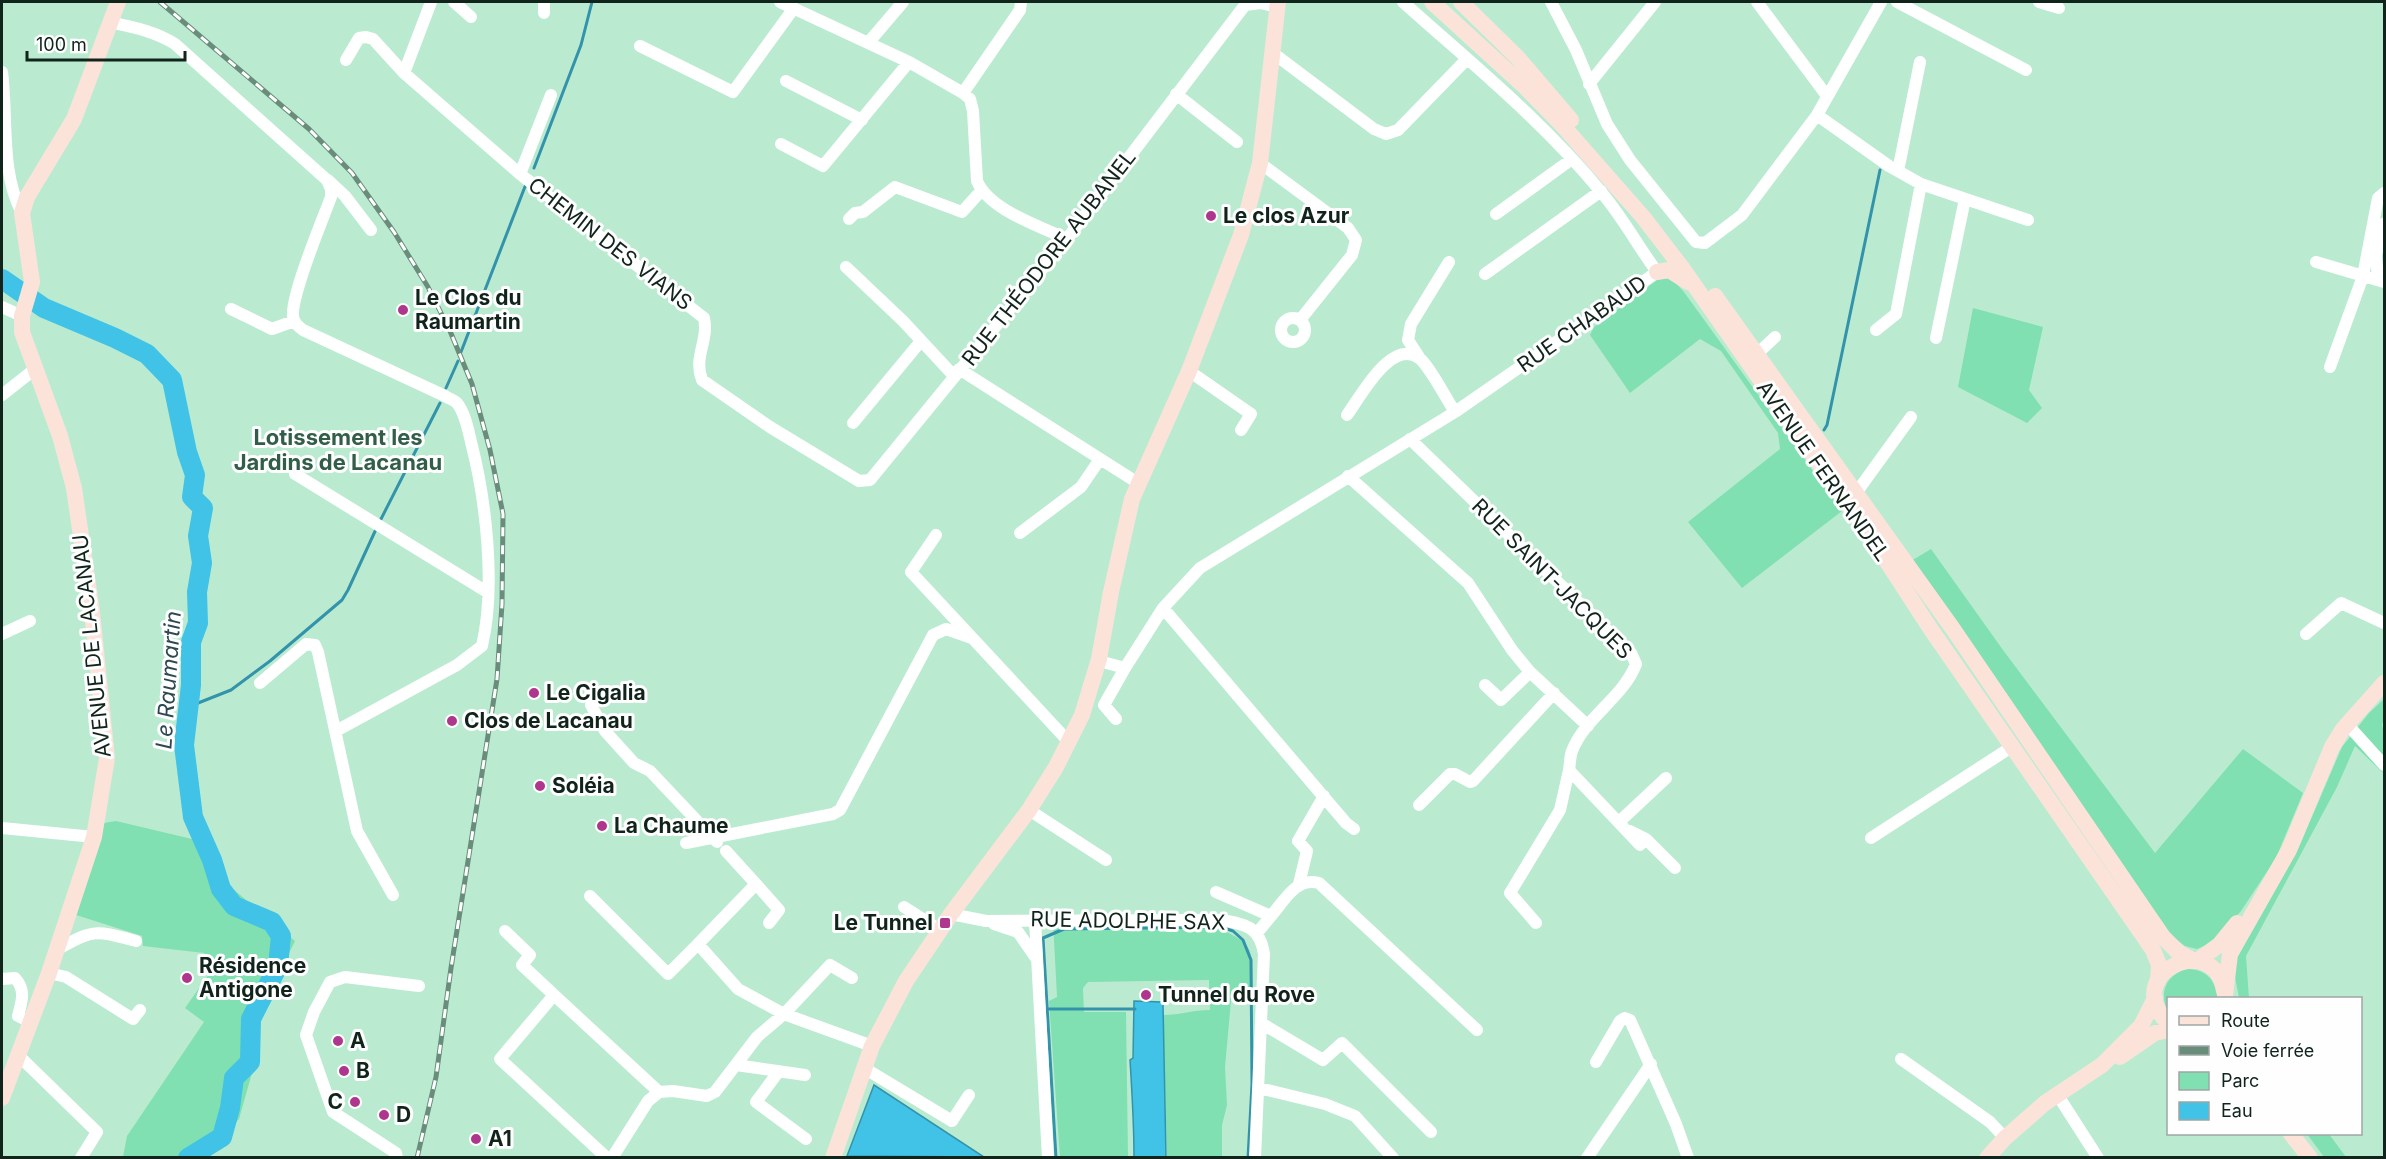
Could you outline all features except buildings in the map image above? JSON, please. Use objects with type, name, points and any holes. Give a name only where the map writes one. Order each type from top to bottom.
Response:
[{"type":"main road","points":[[22,316],[32,282],[22,213],[27,197],[74,119],[118,2]]},
{"type":"main road","name":"AVENUE FERNANDEL","points":[[1432,2],[1516,78],[1563,126],[1643,218],[1699,292],[2153,950],[2159,965],[2156,989]]},
{"type":"main road","name":"AVENUE FERNANDEL","points":[[1445,2],[1532,82],[1597,150],[1667,233],[1856,493],[2010,712],[2163,937],[2178,952],[2208,966],[2217,974],[2223,984],[2224,997]]},
{"type":"main road","points":[[1461,2],[1518,58],[1597,150]]},
{"type":"main road","points":[[833,1158],[872,1046],[906,981],[951,914],[1029,810],[1056,767],[1082,715],[1099,661],[1111,592],[1132,499],[1189,371],[1241,235],[1260,163],[1278,4]]},
{"type":"main road","points":[[1658,272],[1664,270],[1674,272],[1699,292]]},
{"type":"main road","name":"AVENUE DE LACANAU","points":[[2,1098],[49,973],[94,837],[107,758],[92,612],[74,488],[60,436],[22,332],[22,316]]},
{"type":"main road","points":[[2224,997],[2230,954],[2289,849],[2332,747],[2347,724],[2385,683]]},
{"type":"main road","points":[[2102,1065],[2141,1026],[2164,972],[2172,965],[2182,961],[2196,961],[2219,945],[2270,885]]},
{"type":"main road","points":[[2156,989],[2157,1008],[2167,1020]]},
{"type":"main road","points":[[1987,1158],[2005,1138],[2056,1094],[2102,1065],[2123,1055],[2155,1033],[2167,1030]]},
{"type":"main road","points":[[2292,1135],[2310,1158]]},
{"type":"main road","points":[[2302,1135],[2316,1158]]},
{"type":"street","points":[[404,73],[431,2]]},
{"type":"street","points":[[454,2],[471,17]]},
{"type":"street","points":[[780,2],[909,62],[963,93],[970,99],[973,111],[977,181],[981,191],[999,206],[1067,239]]},
{"type":"street","points":[[868,43],[903,2]]},
{"type":"street","points":[[963,93],[1020,10],[1021,2]]},
{"type":"street","name":"RUE CHABAUD","points":[[1116,719],[1104,705],[1163,609],[1200,568],[1455,412],[1658,272],[1624,220],[1572,159],[1507,94],[1403,2]]},
{"type":"street","points":[[1551,2],[1576,50],[1607,124],[1630,160],[1696,242],[1705,243],[1742,215],[1817,115],[1881,2]]},
{"type":"street","points":[[1589,84],[1655,2]]},
{"type":"street","points":[[1757,2],[1827,96]]},
{"type":"street","points":[[1897,2],[2026,69]]},
{"type":"street","points":[[2038,2],[2058,8]]},
{"type":"street","name":"RUE THÉODORE AUBANEL","points":[[1138,483],[957,373],[1067,239],[1245,5],[1278,4]]},
{"type":"street","points":[[640,46],[733,92],[794,8]]},
{"type":"street","points":[[109,22],[164,36],[175,44],[345,196],[370,230]]},
{"type":"street","name":"CHEMIN DES VIANS","points":[[346,60],[359,38],[373,39],[404,73],[520,174],[704,318],[707,330],[698,370],[702,380],[770,427],[860,481],[870,480],[957,373]]},
{"type":"street","points":[[1273,53],[1374,129],[1386,134],[1398,130],[1467,59]]},
{"type":"street","points":[[781,144],[823,166],[909,62]]},
{"type":"street","points":[[1898,171],[1920,62]]},
{"type":"street","points":[[2,72],[9,172],[16,201],[22,213]]},
{"type":"street","points":[[786,81],[862,120]]},
{"type":"street","points":[[1176,94],[1237,142]]},
{"type":"street","points":[[520,174],[551,95]]},
{"type":"street","points":[[1817,115],[1898,171],[1921,184],[2028,220]]},
{"type":"street","points":[[1496,214],[1572,159]]},
{"type":"street","points":[[1260,163],[1348,228],[1356,240],[1352,255],[1300,320]]},
{"type":"street","points":[[327,180],[331,196],[296,296],[293,307],[294,321],[303,330],[456,403],[466,421],[477,464],[485,528],[487,592],[486,627],[482,646],[457,664],[336,731]]},
{"type":"street","points":[[1876,330],[1896,314],[1921,184]]},
{"type":"street","points":[[849,219],[855,213],[863,212],[895,187],[962,212],[981,191]]},
{"type":"street","points":[[1485,274],[1601,191]]},
{"type":"street","points":[[2330,367],[2363,276],[2378,198],[2385,193]]},
{"type":"street","points":[[1936,339],[1965,199]]},
{"type":"street","points":[[2316,262],[2381,281],[2376,255],[2383,224],[2385,225]]},
{"type":"street","points":[[1449,262],[1411,324],[1408,340],[1455,412]]},
{"type":"street","points":[[846,267],[957,373]]},
{"type":"street","points":[[2,307],[22,316]]},
{"type":"street","points":[[231,309],[272,328],[294,321]]},
{"type":"street","points":[[1757,354],[1775,337]]},
{"type":"street","points":[[853,423],[921,341]]},
{"type":"street","points":[[1347,415],[1395,355],[1407,352],[1420,359]]},
{"type":"street","points":[[2,395],[35,369]]},
{"type":"street","points":[[1189,371],[1251,414],[1241,430]]},
{"type":"street","points":[[1856,493],[1911,417]]},
{"type":"street","name":"RUE SAINT-JACQUES","points":[[1410,439],[1631,653],[1636,664],[1631,678],[1588,726],[1572,750],[1560,810],[1510,893],[1536,923]]},
{"type":"street","points":[[1020,533],[1081,487],[1100,459]]},
{"type":"street","points":[[295,474],[487,592]]},
{"type":"street","points":[[1348,476],[1468,583],[1512,650],[1530,672],[1588,726]]},
{"type":"street","points":[[936,535],[911,572],[1068,741]]},
{"type":"street","points":[[2306,634],[2341,603],[2385,623]]},
{"type":"street","points":[[1163,609],[1354,829]]},
{"type":"street","points":[[2,634],[30,621]]},
{"type":"street","points":[[686,843],[719,844],[833,814],[840,810],[933,635],[946,629],[972,638]]},
{"type":"street","points":[[260,683],[306,644],[315,645],[357,831],[393,895]]},
{"type":"street","points":[[1099,661],[1125,668]]},
{"type":"street","points":[[1485,684],[1501,700],[1530,672]]},
{"type":"street","points":[[1503,738],[1551,691]]},
{"type":"street","points":[[1419,805],[1450,774],[1455,774],[1470,782],[1473,781],[1551,691]]},
{"type":"street","points":[[591,705],[605,731],[634,763],[650,771],[779,910],[769,923]]},
{"type":"street","points":[[2347,724],[2385,765]]},
{"type":"street","points":[[1870,838],[2013,746]]},
{"type":"street","points":[[1569,770],[1640,845]]},
{"type":"street","points":[[1622,826],[1666,778]]},
{"type":"street","points":[[1299,884],[1308,851],[1298,841],[1324,796]]},
{"type":"street","points":[[1029,810],[1106,860]]},
{"type":"street","points":[[1622,826],[1646,839],[1675,868]]},
{"type":"street","points":[[2,828],[94,837]]},
{"type":"street","points":[[1271,916],[1299,884],[1308,880],[1319,883],[1477,1030]]},
{"type":"street","points":[[590,896],[668,974],[756,884]]},
{"type":"street","name":"RUE ADOLPHE SAX","points":[[951,914],[986,921],[1221,920],[1244,923],[1257,933],[1271,916],[1216,892]]},
{"type":"street","points":[[904,907],[940,930]]},
{"type":"street","points":[[1018,932],[1030,920]]},
{"type":"street","points":[[1030,920],[1037,959],[1048,1158]]},
{"type":"street","points":[[986,921],[1018,932],[1037,959]]},
{"type":"street","points":[[505,931],[530,955],[522,964],[659,1092]]},
{"type":"street","points":[[56,950],[91,932],[136,941]]},
{"type":"street","points":[[1255,1158],[1264,954],[1262,940],[1257,933]]},
{"type":"street","points":[[698,944],[738,989],[784,1014],[872,1046]]},
{"type":"street","points":[[612,1158],[648,1101],[659,1092],[673,1091],[707,1096],[715,1092],[757,1037],[784,1014],[830,965],[852,978]]},
{"type":"street","points":[[49,973],[66,977],[133,1019],[140,1010]]},
{"type":"street","points":[[397,1158],[396,1153],[385,1144],[333,1112],[306,1035],[314,1012],[330,982],[345,976],[419,987]]},
{"type":"street","points":[[2,979],[15,978],[21,985],[23,994],[18,1016],[30,1022]]},
{"type":"street","points":[[554,995],[500,1059],[607,1158]]},
{"type":"street","points":[[1596,1062],[1620,1021],[1624,1018],[1630,1020],[1651,1064],[1688,1158]]},
{"type":"street","points":[[1261,1023],[1323,1060],[1342,1043],[1431,1132]]},
{"type":"street","points":[[18,1055],[97,1132],[81,1158]]},
{"type":"street","points":[[1901,1059],[1990,1122],[2005,1138]]},
{"type":"street","points":[[1587,1158],[1651,1064]]},
{"type":"street","points":[[736,1065],[805,1075]]},
{"type":"street","points":[[864,1068],[952,1121],[969,1095]]},
{"type":"street","points":[[779,1071],[756,1102],[806,1139]]},
{"type":"street","points":[[1259,1088],[1325,1104],[1355,1116],[1393,1158]]},
{"type":"street","points":[[2056,1094],[2098,1158]]},
{"type":"green space","points":[[1660,278],[1672,279],[1684,292],[1842,511],[1742,588],[1688,522],[1780,449],[1778,433],[1721,351],[1700,339],[1630,393],[1590,335],[1594,327]]},
{"type":"green space","points":[[1973,308],[2043,327],[2029,390],[2042,408],[2027,423],[1958,387]]},
{"type":"green space","points":[[1931,549],[2003,650],[2155,853],[2243,749],[2303,793],[2276,858],[2241,911],[2213,942],[2197,949],[2185,946],[2172,936],[1911,561]]},
{"type":"green space","points":[[2384,699],[2384,722],[2382,724],[2384,770],[2382,772],[2355,746],[2337,787],[2246,956],[2249,997],[2239,997],[2234,972],[2237,958],[2299,847],[2342,747],[2369,713]]},
{"type":"green space","points":[[116,821],[192,839],[225,905],[233,889],[295,941],[258,1017],[254,1066],[239,1119],[204,1157],[123,1157],[127,1136],[204,1022],[185,1008],[209,974],[204,953],[143,946],[142,936],[76,915],[104,823]]},
{"type":"green space","points":[[1053,921],[1218,928],[1239,939],[1249,949],[1253,987],[1232,990],[1225,1067],[1227,1105],[1222,1125],[1222,1157],[1167,1157],[1163,1015],[1210,1010],[1209,980],[1088,982],[1083,988],[1084,1012],[1126,1012],[1128,1157],[1060,1157],[1049,1001],[1057,997]]},
{"type":"green space","points":[[2193,969],[2204,973],[2215,985],[2218,997],[2167,997],[2167,1010],[2164,992],[2169,981],[2179,972]]},
{"type":"green space","points":[[2308,1135],[2330,1135],[2346,1157],[2324,1157]]},
{"type":"water","points":[[1134,1001],[1162,1002],[1163,1004],[1166,1157],[1134,1157],[1130,1060],[1133,1058]]},
{"type":"water","points":[[874,1085],[984,1157],[847,1156]]},
{"type":"waterway","points":[[534,168],[581,45],[592,2]]},
{"type":"waterway","points":[[1824,430],[1827,425],[1880,170]]},
{"type":"waterway","points":[[461,352],[526,184]]},
{"type":"waterway","name":"Le Raumartin","points":[[2,279],[44,308],[147,354],[172,380],[187,452],[195,475],[192,497],[203,508],[198,536],[202,563],[197,592],[198,623],[191,642],[191,685],[184,745],[193,817],[212,860],[221,889],[234,906],[272,922],[281,936],[278,966],[251,1019],[250,1062],[234,1078],[230,1108],[222,1137],[188,1158]]},
{"type":"waterway","points":[[446,388],[458,361]]},
{"type":"waterway","points":[[380,521],[440,403]]},
{"type":"waterway","points":[[188,707],[231,690],[270,661],[342,600],[377,527]]},
{"type":"waterway","name":"Tunnel du Rove","points":[[1056,1158],[1043,938],[1064,929],[1221,927],[1233,931],[1243,940],[1251,960],[1252,1084],[1248,1158]]},
{"type":"waterway","points":[[1047,1009],[1135,1009]]},
{"type":"railway","points":[[160,2],[309,129],[352,173],[394,232],[428,287],[450,331],[472,384],[490,450],[503,514],[502,604],[497,679],[436,1077],[417,1158]]},
{"type":"place","name":"Le clos Azur","points":[[1211,216]]},
{"type":"place","name":"Le Clos du Raumartin","points":[[403,310]]},
{"type":"place","name":"Le Cigalia","points":[[534,693]]},
{"type":"place","name":"Clos de Lacanau","points":[[452,721]]},
{"type":"place","name":"Soléia","points":[[540,786]]},
{"type":"place","name":"La Chaume","points":[[602,826]]},
{"type":"place","name":"Le Tunnel","points":[[945,923]]},
{"type":"place","name":"Résidence Antigone","points":[[187,978]]},
{"type":"place","name":"Tunnel du Rove","points":[[1146,995]]},
{"type":"place","name":"A","points":[[338,1041]]},
{"type":"place","name":"B","points":[[344,1071]]},
{"type":"place","name":"C","points":[[355,1102]]},
{"type":"place","name":"D","points":[[384,1115]]},
{"type":"place","name":"A1","points":[[476,1139]]},
{"type":"district","name":"Lotissement les Jardins de Lacanau","points":[[338,450]]}]
